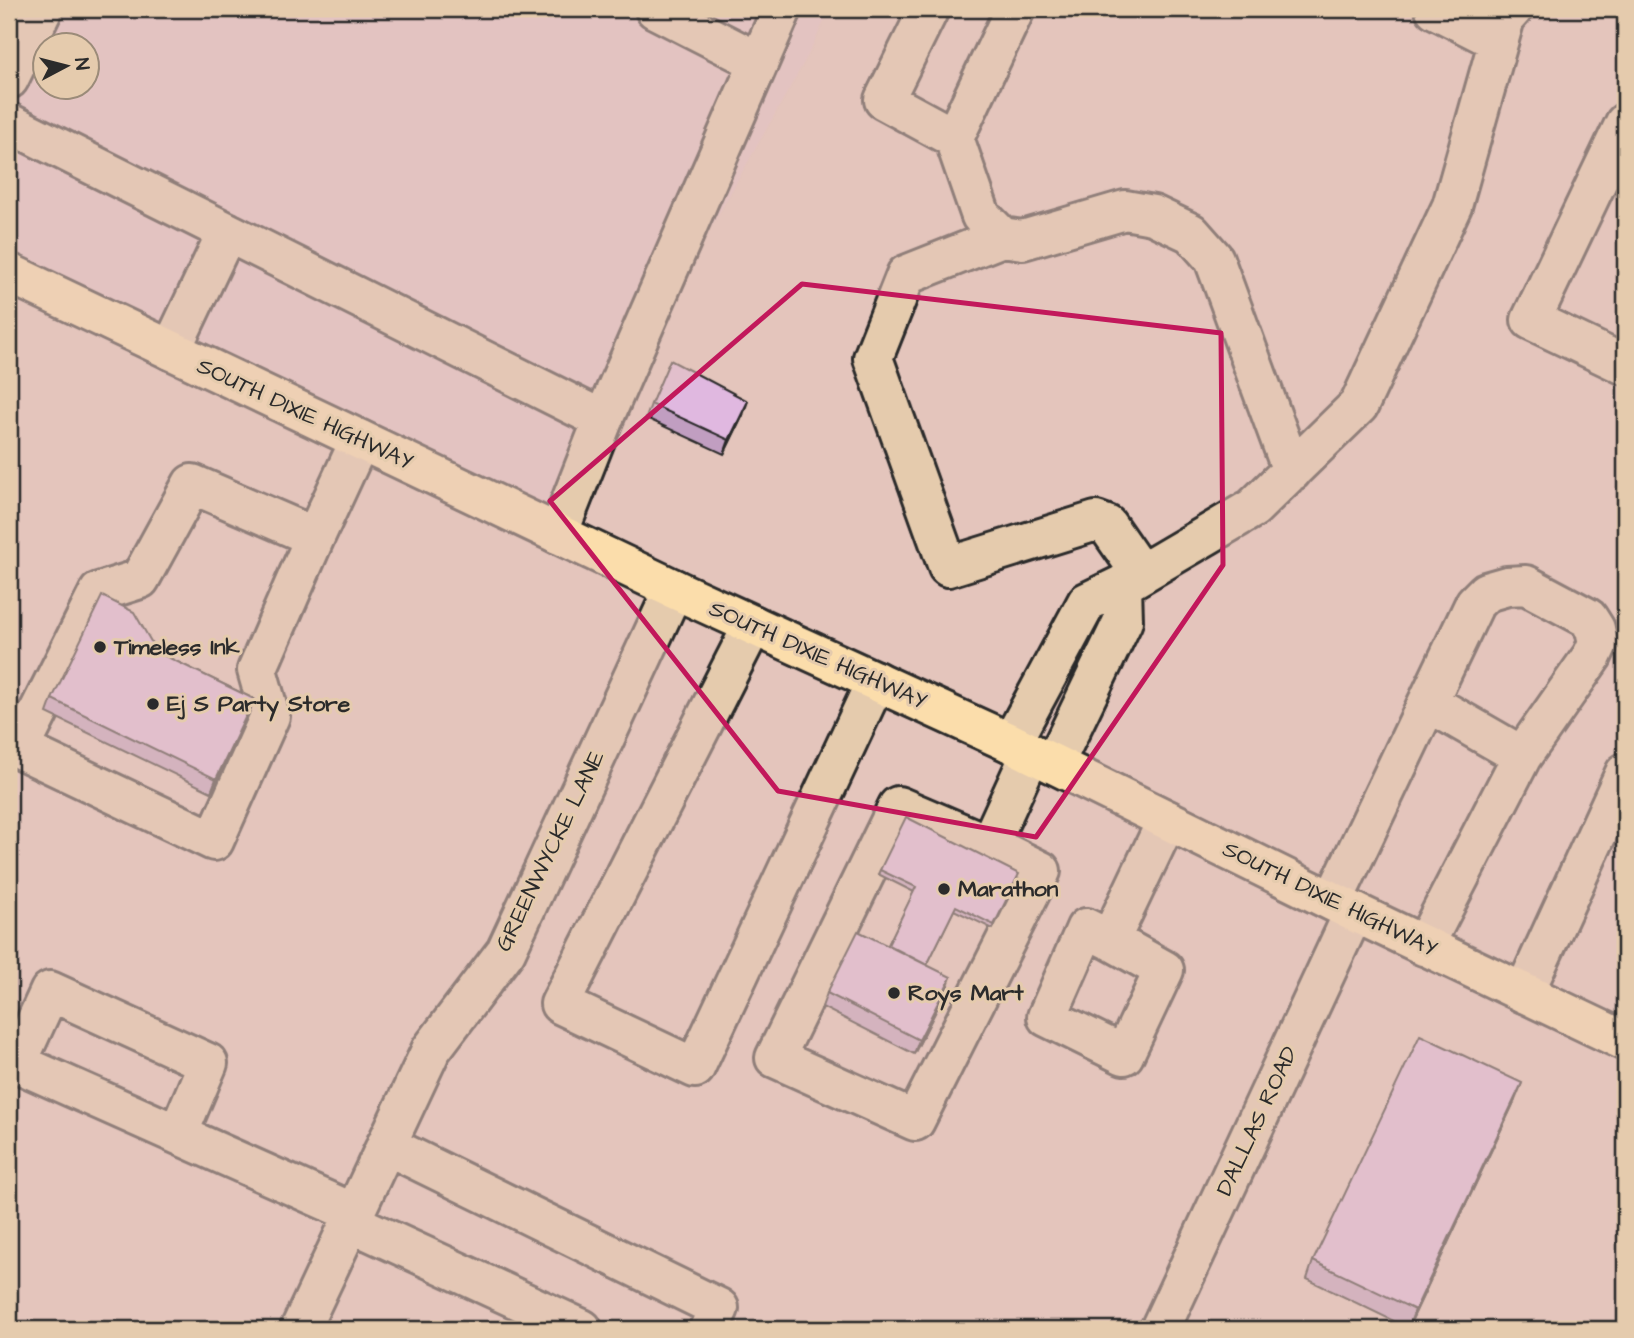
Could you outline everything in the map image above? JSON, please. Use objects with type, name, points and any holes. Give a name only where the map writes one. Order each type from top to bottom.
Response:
[{"type":"main road","name":"SOUTH DIXIE HIGHWAY","points":[[9,273],[674,589],[1032,753],[1343,907],[1625,1041]]},
{"type":"street","points":[[9,79],[43,9]]},
{"type":"street","points":[[655,9],[759,62]]},
{"type":"street","points":[[558,534],[603,420],[782,9]]},
{"type":"street","points":[[929,9],[884,100],[954,138],[981,216],[1002,237]]},
{"type":"street","points":[[954,138],[1015,9]]},
{"type":"street","points":[[989,845],[1032,753],[1087,602],[1131,580],[1253,508],[1359,405],[1452,206],[1506,25],[1435,9]]},
{"type":"street","points":[[9,123],[603,420]]},
{"type":"street","points":[[1625,123],[1531,320],[1625,365]]},
{"type":"street","points":[[1131,580],[1107,525],[1096,521],[948,567],[873,358],[906,275],[1002,237],[1023,240],[1125,211],[1153,215],[1191,233],[1214,260],[1292,471]]},
{"type":"street","points":[[171,350],[227,232]]},
{"type":"street","points":[[315,537],[192,484],[140,579],[99,592],[20,748],[214,841],[270,716],[257,670],[360,440]]},
{"type":"street","name":"DALLAS ROAD","points":[[1160,1329],[1343,907],[1428,702],[1475,603],[1486,592],[1507,586],[1527,585],[1588,618],[1595,629],[1598,643],[1522,756]]},
{"type":"street","name":"GREENWYCKE LANE","points":[[300,1329],[430,1050],[506,951],[674,589]]},
{"type":"street","points":[[753,625],[560,1004],[695,1068],[876,681]]},
{"type":"street","points":[[1424,946],[1522,756],[1428,702]]},
{"type":"street","points":[[1524,993],[1625,773]]},
{"type":"street","points":[[898,806],[989,845],[1041,871],[915,1121],[775,1058],[898,806]]},
{"type":"street","points":[[1110,940],[1167,820]]},
{"type":"street","points":[[178,1134],[208,1063],[50,991],[17,1063],[178,1134],[582,1329]]},
{"type":"street","points":[[386,1145],[719,1308],[709,1329]]},
{"type":"highlighted area","points":[[802,284],[1221,333],[1223,565],[1036,837],[778,791],[550,501]]},
{"type":"shaded area","points":[[9,9],[830,9],[807,57],[603,420],[558,534],[9,273]]},
{"type":"building","points":[[9,9],[16,9],[9,24]]},
{"type":"building","points":[[670,360],[748,401],[729,440],[651,404]]},
{"type":"building","points":[[102,596],[134,612],[157,652],[254,699],[216,779],[52,699]]},
{"type":"building","points":[[906,817],[1019,874],[994,925],[956,906],[927,965],[888,945],[916,887],[880,870]]},
{"type":"building","points":[[858,931],[951,977],[919,1040],[827,993]]},
{"type":"building","points":[[1420,1035],[1522,1083],[1415,1310],[1313,1261]]},
{"type":"place","name":"Timeless Ink","points":[[100,647]]},
{"type":"place","name":"Ej S Party Store","points":[[153,704]]},
{"type":"place","name":"Marathon","points":[[944,889]]},
{"type":"place","name":"Roys Mart","points":[[894,993]]}]
